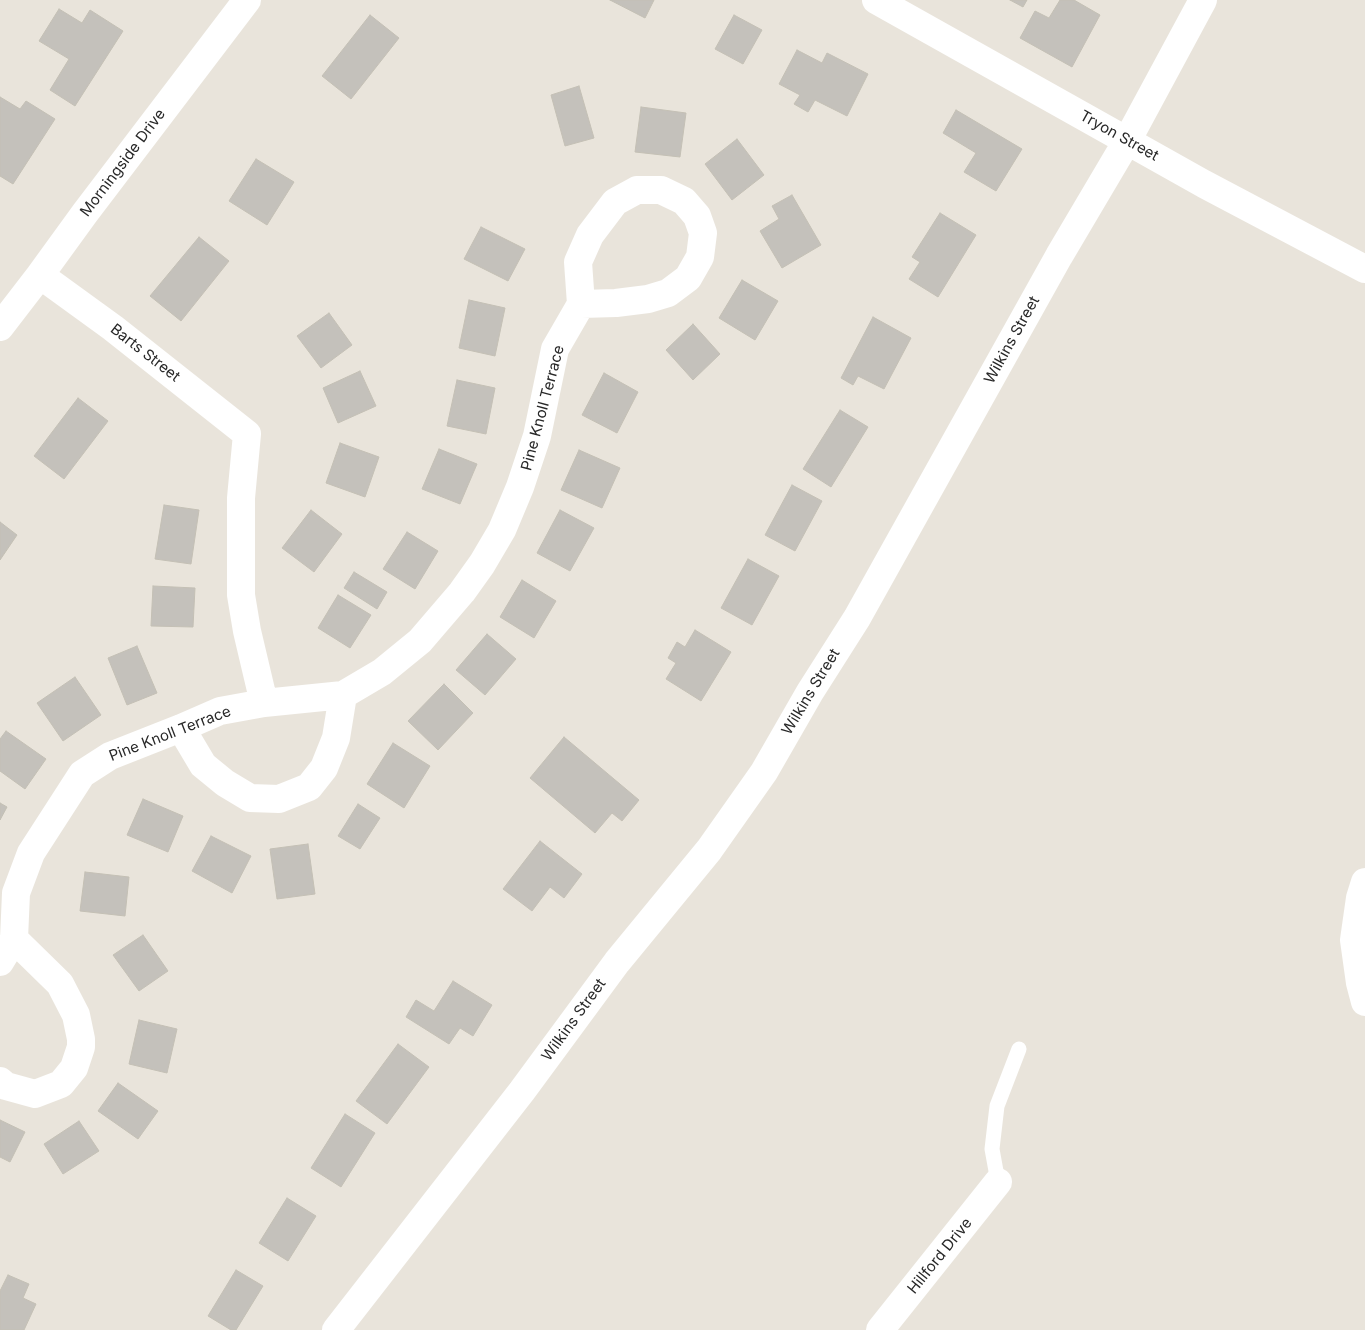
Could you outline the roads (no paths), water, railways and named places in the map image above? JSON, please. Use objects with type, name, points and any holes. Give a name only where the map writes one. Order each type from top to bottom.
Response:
[{"type":"street","name":"Morningside Drive","points":[[0,327],[247,0]]},
{"type":"street","name":"Tryon Street","points":[[876,0],[1204,184],[1365,269]]},
{"type":"street","name":"Wilkins Street","points":[[336,1330],[522,1091],[618,962],[709,850],[764,772],[810,692],[856,618],[1059,256],[1127,141],[1204,0]]},
{"type":"street","points":[[637,190],[661,190],[684,201],[696,216],[702,233],[700,257],[688,278],[668,292],[648,298],[616,303],[581,304],[578,262],[590,235],[615,202],[637,190]]},
{"type":"street","name":"Barts Street","points":[[40,275],[113,328],[247,434],[240,498],[241,595],[246,631],[264,702]]},
{"type":"street","name":"Pine Knoll Terrace","points":[[7,950],[16,893],[31,854],[82,774],[110,756],[220,712],[264,702],[343,695],[382,672],[420,641],[462,592],[482,564],[502,530],[520,487],[537,436],[555,349],[581,304]]},
{"type":"street","points":[[181,728],[204,764],[225,783],[250,798],[279,799],[309,787],[324,768],[336,738],[343,695]]},
{"type":"street","points":[[1365,882],[1360,898],[1354,940],[1365,1002]]},
{"type":"street","points":[[0,1081],[6,1086],[35,1094],[61,1084],[74,1068],[81,1047],[76,1015],[60,984],[7,950]]},
{"type":"street","name":"Hillford Drive","points":[[880,1330],[998,1182]]},
{"type":"lane","points":[[998,1182],[992,1149],[996,1106],[1019,1049]]}]
